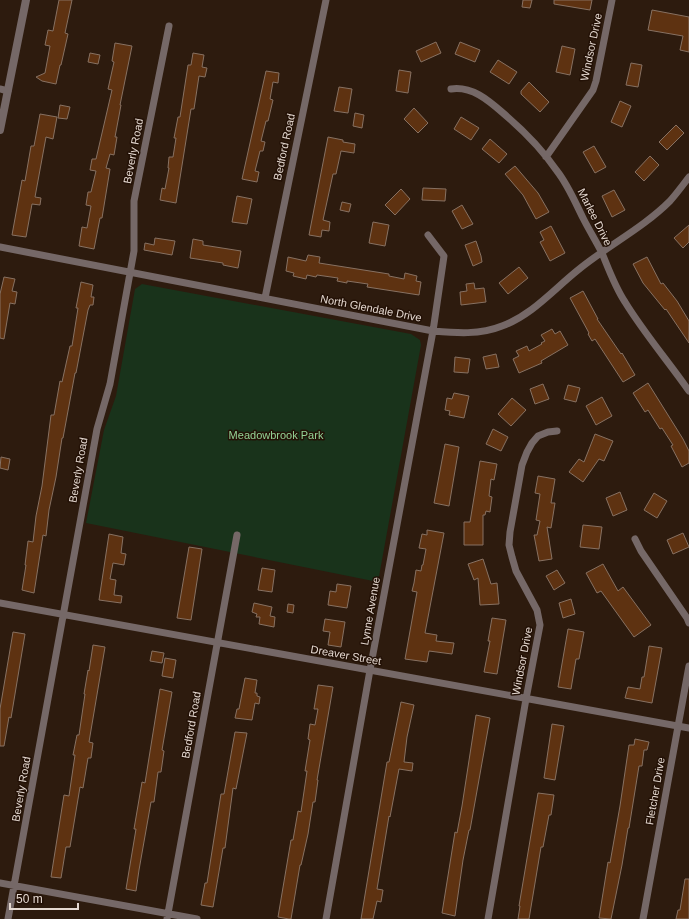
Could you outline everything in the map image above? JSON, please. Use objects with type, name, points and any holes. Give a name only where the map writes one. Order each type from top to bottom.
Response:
[{"type":"street","points":[[0,130],[4,90],[26,0]]},
{"type":"street","name":"Bedford Road","points":[[265,298],[326,0]]},
{"type":"street","name":"Windsor Drive","points":[[546,156],[593,90],[596,82],[612,0]]},
{"type":"street","name":"Beverly Road","points":[[8,919],[97,429],[110,384],[134,251],[134,201],[169,26]]},
{"type":"street","name":"Marlee Drive","points":[[451,89],[468,89],[481,95],[494,104],[519,127],[546,156],[567,187],[602,253],[613,280],[625,302],[689,391]]},
{"type":"street","name":"North Glendale Drive","points":[[0,248],[433,331],[473,333],[495,329],[516,320],[539,303],[578,270],[657,212],[671,200],[689,177]]},
{"type":"street","name":"Lynne Avenue","points":[[326,919],[370,670],[433,331],[444,256],[428,235]]},
{"type":"street","name":"Windsor Drive","points":[[488,919],[540,625],[540,618],[537,610],[516,571],[509,545],[510,532],[522,465],[527,452],[538,436],[548,432],[558,431]]},
{"type":"street","name":"Bedford Road","points":[[168,916],[237,535]]},
{"type":"street","points":[[635,539],[641,551],[687,618],[689,624]]},
{"type":"street","name":"Dreaver Street","points":[[0,603],[689,728]]},
{"type":"street","name":"Fletcher Drive","points":[[643,919],[689,666]]},
{"type":"street","points":[[0,883],[168,916],[197,919]]},
{"type":"green space","name":"Meadowbrook Park","points":[[142,284],[411,334],[420,340],[421,345],[378,582],[86,523],[104,430],[116,396],[135,289]]},
{"type":"building","points":[[59,0],[72,0],[65,33],[68,34],[56,84],[42,81],[36,77],[45,73],[50,46],[45,45],[48,30],[53,31]]},
{"type":"building","points":[[523,0],[532,0],[530,8],[522,7]]},
{"type":"building","points":[[554,0],[592,0],[590,10],[554,4]]},
{"type":"building","points":[[652,10],[689,17],[689,52],[680,50],[683,36],[648,30]]},
{"type":"building","points":[[436,42],[441,53],[421,62],[416,51]]},
{"type":"building","points":[[460,42],[480,50],[475,62],[455,54]]},
{"type":"building","points":[[115,43],[132,46],[120,105],[114,155],[110,154],[106,168],[110,169],[102,218],[100,218],[94,249],[79,246],[82,227],[87,228],[91,206],[86,205],[88,192],[91,192],[96,171],[90,170],[92,159],[96,159],[112,90],[108,89],[114,62],[112,61]]},
{"type":"building","points":[[562,46],[575,49],[570,75],[556,72]]},
{"type":"building","points":[[90,53],[100,55],[98,64],[88,62]]},
{"type":"building","points":[[193,53],[204,55],[202,67],[207,68],[205,77],[199,76],[194,109],[191,109],[176,203],[160,200],[162,188],[165,189],[169,168],[169,157],[173,157],[176,138],[174,138],[178,117],[180,117],[188,65],[191,65]]},
{"type":"building","points":[[498,60],[517,72],[509,84],[490,72]]},
{"type":"building","points":[[631,63],[642,65],[638,87],[626,85]]},
{"type":"building","points":[[399,70],[411,72],[408,93],[396,91]]},
{"type":"building","points":[[266,71],[279,73],[278,83],[273,82],[270,99],[273,100],[261,141],[265,142],[263,151],[260,151],[255,171],[259,172],[257,182],[242,179]]},
{"type":"building","points":[[529,82],[549,102],[540,112],[521,94],[521,91]]},
{"type":"building","points":[[339,87],[352,89],[348,113],[334,111]]},
{"type":"building","points":[[620,101],[631,106],[622,127],[611,122]]},
{"type":"building","points":[[60,105],[70,107],[67,119],[58,118]]},
{"type":"building","points":[[414,108],[428,123],[418,133],[404,119]]},
{"type":"building","points":[[355,113],[364,115],[362,128],[353,126]]},
{"type":"building","points":[[40,114],[57,117],[53,139],[46,137],[35,197],[41,198],[40,205],[32,204],[26,237],[12,235],[22,180],[25,181],[31,146],[34,146]]},
{"type":"building","points":[[461,117],[479,128],[471,140],[454,129]]},
{"type":"building","points":[[676,125],[684,133],[667,150],[659,142]]},
{"type":"building","points":[[328,137],[355,144],[354,153],[341,151],[336,174],[333,174],[323,220],[330,222],[329,231],[322,230],[321,237],[309,235]]},
{"type":"building","points":[[490,139],[507,154],[499,163],[482,149]]},
{"type":"building","points":[[594,146],[606,167],[595,173],[583,152]]},
{"type":"building","points":[[650,156],[659,165],[644,181],[635,172]]},
{"type":"building","points":[[515,166],[538,193],[549,212],[536,219],[523,195],[505,174]]},
{"type":"building","points":[[423,188],[446,189],[445,201],[422,200]]},
{"type":"building","points":[[401,189],[410,199],[395,215],[385,205]]},
{"type":"building","points":[[614,190],[625,210],[612,217],[602,196]]},
{"type":"building","points":[[237,196],[252,199],[247,224],[232,222]]},
{"type":"building","points":[[342,202],[351,204],[349,212],[340,210]]},
{"type":"building","points":[[462,205],[473,224],[462,229],[452,211]]},
{"type":"building","points":[[373,222],[389,225],[385,246],[369,243]]},
{"type":"building","points":[[689,225],[689,242],[683,248],[674,238]]},
{"type":"building","points":[[551,226],[565,253],[550,261],[540,242],[544,240],[540,232]]},
{"type":"building","points":[[155,238],[175,241],[172,255],[144,250],[145,243],[154,245]]},
{"type":"building","points":[[193,239],[203,241],[203,245],[241,251],[238,268],[223,265],[223,263],[190,258]]},
{"type":"building","points":[[476,241],[482,262],[473,266],[465,245]]},
{"type":"building","points":[[308,255],[320,257],[319,263],[389,274],[389,276],[404,279],[405,273],[417,276],[416,281],[421,282],[419,295],[367,287],[368,284],[347,281],[347,283],[337,281],[338,278],[317,275],[316,277],[307,275],[306,279],[293,276],[294,273],[286,271],[288,257],[306,261]]},
{"type":"building","points":[[647,257],[661,284],[663,283],[677,301],[689,321],[689,343],[666,309],[665,310],[643,283],[633,264]]},
{"type":"building","points":[[519,267],[528,278],[508,294],[499,283]]},
{"type":"building","points":[[4,277],[15,279],[12,291],[17,292],[15,304],[10,303],[4,339],[0,338],[0,294]]},
{"type":"building","points":[[81,282],[93,285],[91,297],[94,297],[93,305],[90,305],[88,310],[75,373],[49,510],[46,536],[43,535],[34,593],[22,590],[28,541],[33,542],[51,415],[54,415],[60,381],[62,382],[70,346],[72,346],[78,308],[76,308]]},
{"type":"building","points":[[474,283],[475,289],[484,288],[486,302],[461,305],[460,292],[467,291],[466,284]]},
{"type":"building","points":[[583,291],[597,319],[621,354],[622,353],[635,375],[623,382],[595,339],[592,341],[570,298]]},
{"type":"building","points":[[552,329],[555,334],[560,331],[568,345],[541,361],[542,363],[519,373],[513,359],[519,356],[516,351],[527,346],[529,351],[542,344],[541,343],[545,341],[541,335]]},
{"type":"building","points":[[496,354],[499,367],[486,369],[483,357]]},
{"type":"building","points":[[455,357],[470,359],[468,373],[454,372]]},
{"type":"building","points":[[648,383],[689,451],[689,463],[682,467],[671,446],[673,445],[662,428],[660,429],[648,410],[645,412],[633,393]]},
{"type":"building","points":[[543,384],[549,399],[535,404],[530,389]]},
{"type":"building","points":[[568,385],[580,388],[576,402],[564,399]]},
{"type":"building","points":[[454,393],[469,396],[464,418],[449,415],[450,411],[445,410],[447,398],[452,399]]},
{"type":"building","points":[[602,397],[612,416],[596,425],[586,406]]},
{"type":"building","points":[[512,398],[526,410],[511,426],[498,414]]},
{"type":"building","points":[[493,429],[508,437],[501,451],[486,444]]},
{"type":"building","points":[[595,434],[613,441],[604,461],[599,459],[583,482],[569,472],[579,459],[584,462]]},
{"type":"building","points":[[445,444],[459,447],[449,506],[434,503]]},
{"type":"building","points":[[1,457],[10,459],[8,470],[0,468]]},
{"type":"building","points":[[480,461],[497,464],[494,480],[491,479],[489,496],[492,497],[490,512],[486,511],[485,515],[483,515],[483,545],[464,545],[464,522],[470,522]]},
{"type":"building","points":[[538,476],[555,479],[551,503],[555,503],[551,528],[547,527],[552,559],[539,561],[534,535],[537,535],[540,521],[536,520],[540,494],[535,493]]},
{"type":"building","points":[[620,492],[627,510],[613,516],[606,498]]},
{"type":"building","points":[[654,493],[667,501],[657,518],[644,510]]},
{"type":"building","points":[[583,525],[602,527],[599,549],[580,547]]},
{"type":"building","points":[[427,530],[444,533],[425,633],[437,635],[436,641],[454,643],[452,654],[429,651],[427,662],[405,659],[417,592],[412,591],[416,570],[421,571],[426,549],[419,548],[422,534],[427,535]]},
{"type":"building","points":[[683,533],[689,547],[673,554],[667,540]]},
{"type":"building","points":[[109,534],[123,537],[121,553],[126,554],[124,565],[113,563],[110,579],[116,580],[114,595],[122,596],[121,603],[99,600]]},
{"type":"building","points":[[189,547],[202,549],[191,620],[177,618]]},
{"type":"building","points":[[483,559],[491,584],[497,583],[499,604],[480,605],[478,578],[474,580],[468,564]]},
{"type":"building","points":[[603,564],[618,591],[623,587],[651,625],[634,637],[601,591],[597,593],[586,573]]},
{"type":"building","points":[[262,568],[275,570],[272,592],[258,590]]},
{"type":"building","points":[[557,570],[565,583],[554,590],[546,576]]},
{"type":"building","points":[[337,584],[351,586],[347,608],[328,605],[330,591],[336,592]]},
{"type":"building","points":[[571,599],[575,614],[563,618],[559,603]]},
{"type":"building","points":[[254,603],[272,607],[270,616],[275,617],[274,627],[259,624],[260,617],[256,617],[257,614],[252,612]]},
{"type":"building","points":[[288,604],[294,605],[293,613],[287,612]]},
{"type":"building","points":[[492,618],[506,620],[497,674],[484,672],[490,641],[488,641]]},
{"type":"building","points":[[325,619],[345,622],[341,647],[328,645],[330,632],[323,631]]},
{"type":"building","points":[[568,629],[584,632],[579,659],[576,659],[571,689],[558,687]]},
{"type":"building","points":[[13,632],[25,634],[11,718],[9,717],[4,746],[0,746],[0,709]]},
{"type":"building","points":[[93,645],[105,647],[89,742],[93,743],[91,758],[88,758],[83,788],[80,787],[70,847],[66,847],[61,878],[51,877],[64,795],[69,796],[75,755],[73,755],[77,735],[79,735],[84,694]]},
{"type":"building","points":[[649,646],[662,648],[652,703],[625,698],[628,687],[640,689],[642,677],[644,677]]},
{"type":"building","points":[[152,651],[164,653],[162,663],[150,661]]},
{"type":"building","points":[[165,658],[176,660],[173,678],[162,676]]},
{"type":"building","points":[[245,678],[257,680],[255,693],[257,693],[257,696],[260,697],[259,704],[255,703],[252,720],[235,718],[237,709],[239,709]]},
{"type":"building","points":[[318,685],[333,687],[317,780],[315,802],[313,802],[308,834],[300,865],[291,919],[289,919],[278,917],[291,840],[293,840],[298,811],[301,812],[307,771],[305,771],[310,740],[308,739],[310,724],[315,725],[318,709],[314,709]]},
{"type":"building","points":[[160,689],[172,692],[162,750],[164,751],[161,772],[158,772],[154,802],[151,802],[136,891],[126,889],[136,829],[134,829],[142,782],[145,783]]},
{"type":"building","points":[[401,702],[414,705],[407,737],[404,762],[413,763],[412,771],[399,769],[390,817],[389,816],[377,889],[383,890],[381,902],[377,901],[373,919],[361,919],[387,762],[389,762]]},
{"type":"building","points":[[476,715],[490,718],[470,830],[463,860],[455,916],[442,913],[455,832],[457,833],[462,806]]},
{"type":"building","points":[[552,724],[564,726],[555,780],[544,778]]},
{"type":"building","points":[[235,732],[247,733],[236,789],[233,788],[225,848],[223,848],[213,907],[201,905],[205,883],[207,883],[221,794],[224,794]]},
{"type":"building","points":[[635,739],[649,742],[647,750],[644,750],[642,766],[639,766],[629,828],[611,919],[599,918],[608,862],[610,863],[620,806],[629,745],[634,745]]},
{"type":"building","points":[[538,793],[554,795],[551,815],[549,815],[543,847],[541,847],[529,919],[518,919],[519,906]]},
{"type":"building","points":[[685,879],[689,879],[689,919],[676,919],[678,910],[680,910]]}]
